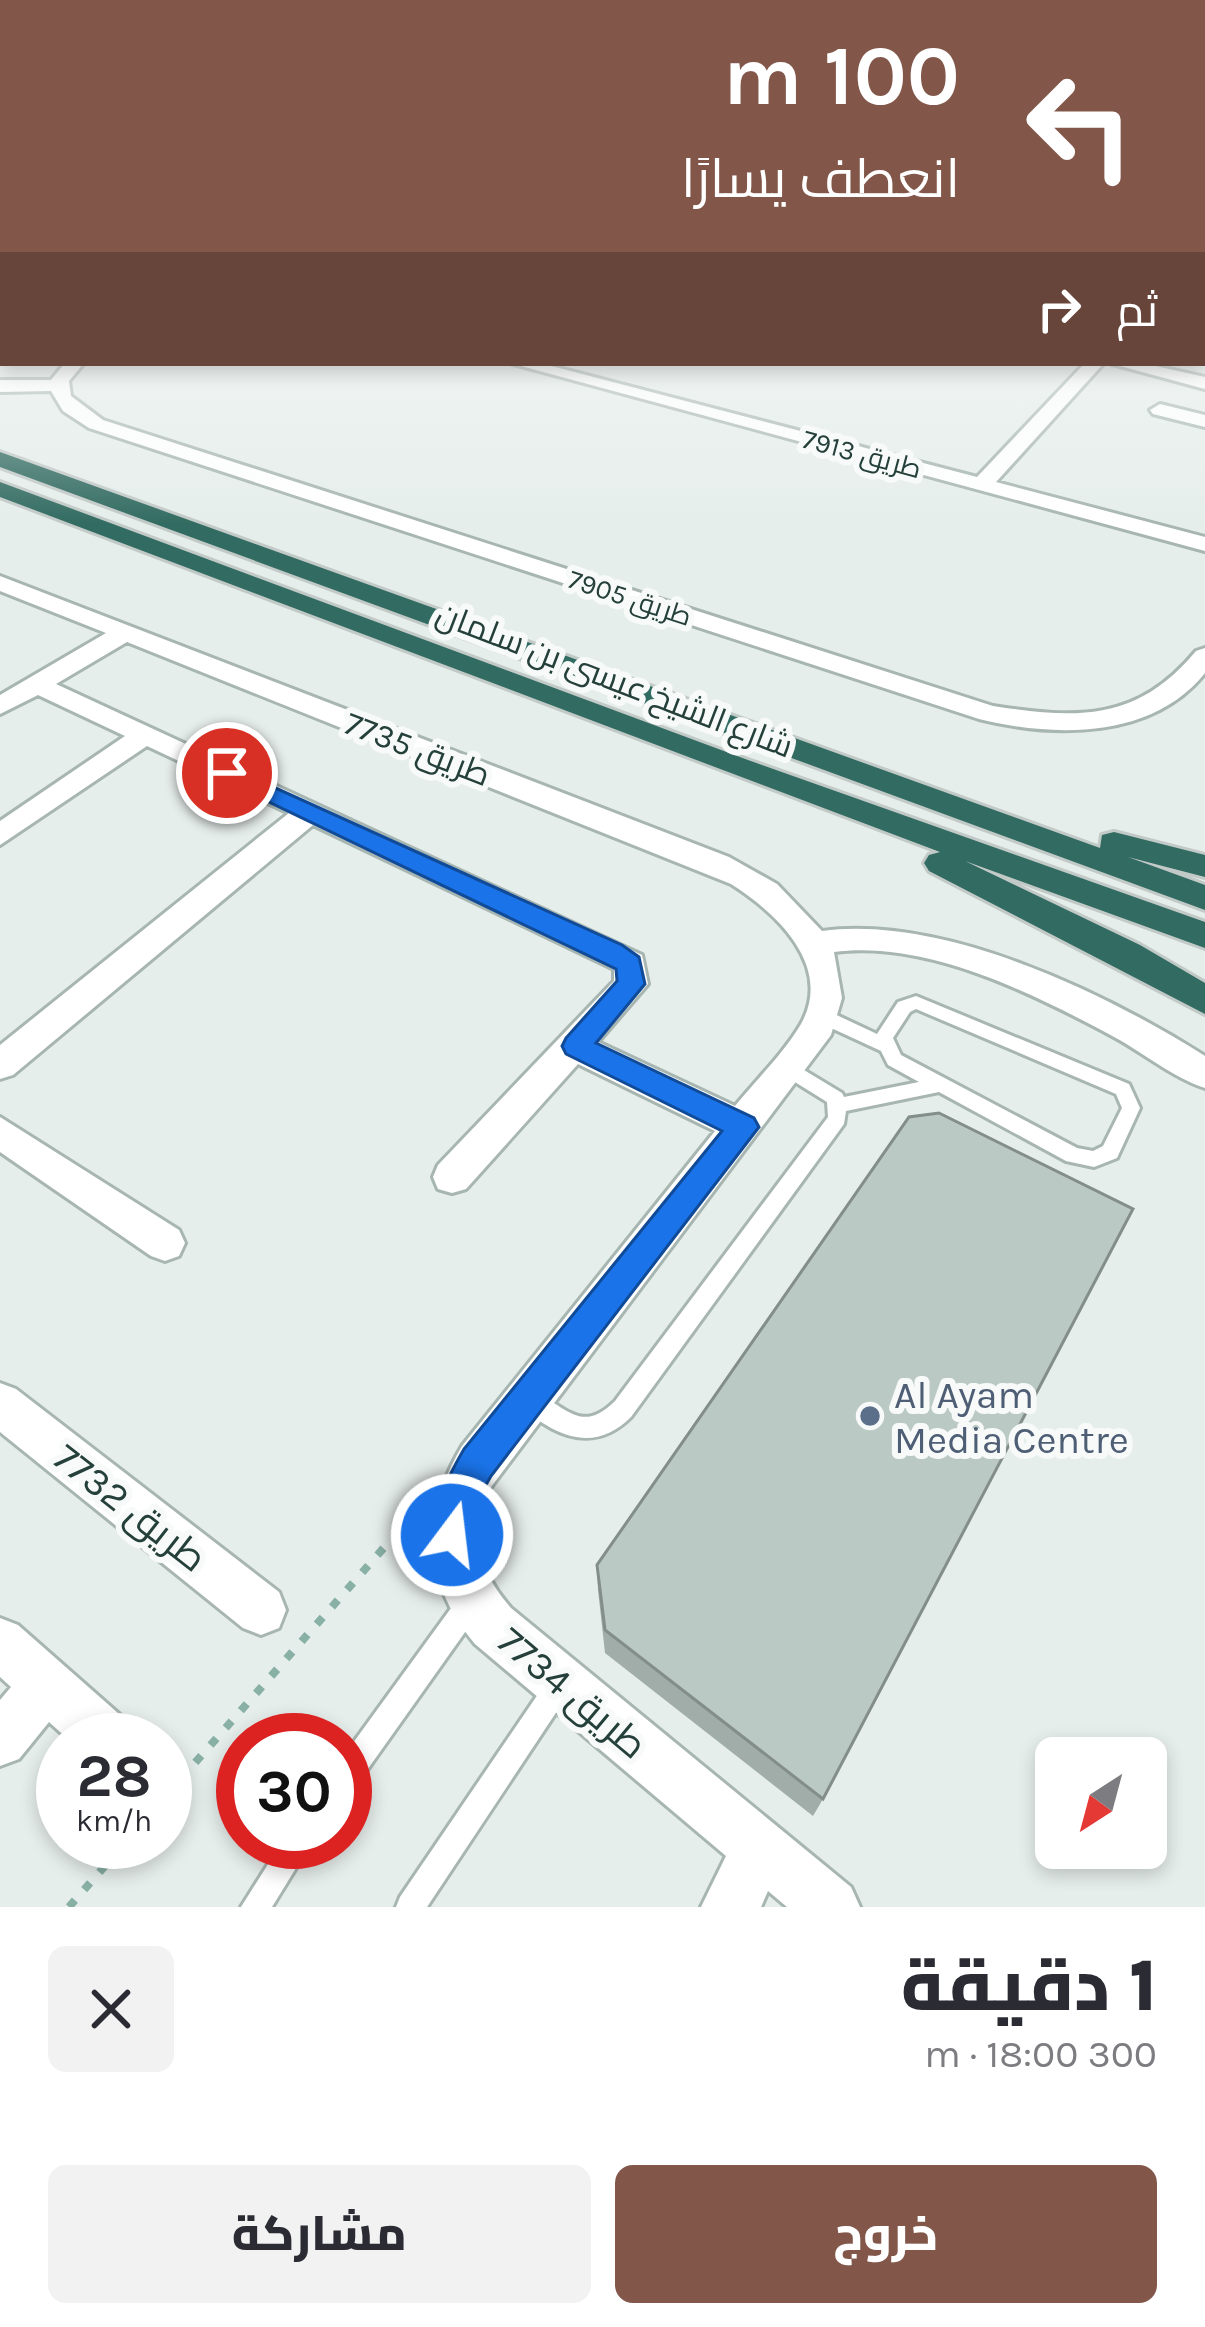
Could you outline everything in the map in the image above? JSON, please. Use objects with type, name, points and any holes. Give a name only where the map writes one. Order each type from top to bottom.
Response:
[{"type":"highway","name":"شارع الشيخ عيسى بن سلمان","points":[[0,459],[1205,896]]},
{"type":"highway","name":"شارع الشيخ عيسى بن سلمان","points":[[0,489],[737,767],[1205,935]]},
{"type":"highway","points":[[795,746],[1205,866]]},
{"type":"highway","points":[[737,767],[1022,901],[1205,1000]]},
{"type":"highway","points":[[1040,837],[1205,883]]},
{"type":"street","points":[[0,386],[59,386],[72,366]]},
{"type":"street","name":"طريق 7913","points":[[536,366],[610,379],[981,486],[1205,544]]},
{"type":"street","points":[[981,486],[1092,366]]},
{"type":"street","points":[[1132,366],[1205,382]]},
{"type":"street","name":"طريق 7905","points":[[59,386],[64,403],[96,424],[989,713],[1066,722],[1136,713],[1182,688],[1205,656]]},
{"type":"street","points":[[1142,431],[1162,408],[1205,421]]},
{"type":"street","name":"طريق 7735","points":[[0,583],[718,864],[776,897],[817,943]]},
{"type":"street","points":[[0,706],[122,634]]},
{"type":"street","points":[[38,685],[312,810],[630,964],[631,984],[452,1177]]},
{"type":"street","points":[[0,835],[142,736]]},
{"type":"street","points":[[0,1065],[312,810]]},
{"type":"street","points":[[821,1021],[827,984],[817,943],[859,936],[928,946],[1112,1020],[1205,1074]]},
{"type":"street","name":"طريق 7734","points":[[821,1021],[743,1127],[527,1397],[461,1492],[452,1535],[454,1558],[472,1602],[493,1626],[831,1907]]},
{"type":"street","points":[[576,1046],[743,1127]]},
{"type":"street","points":[[0,1132],[165,1243]]},
{"type":"street","name":"طريق 7732","points":[[0,1404],[261,1610]]},
{"type":"street","points":[[0,1642],[78,1713]]},
{"type":"street","points":[[0,1740],[47,1685]]},
{"type":"street","points":[[730,1907],[760,1848]]},
{"type":"lane","points":[[924,1002],[1123,1089],[1132,1102],[1110,1152],[1083,1158],[940,1085],[894,1060],[884,1045],[884,1037],[904,1007],[924,1002]]},
{"type":"lane","points":[[821,1021],[884,1045]]},
{"type":"lane","points":[[788,1069],[826,1090],[840,1105]]},
{"type":"lane","points":[[840,1105],[940,1085]]},
{"type":"lane","points":[[527,1397],[576,1429],[590,1430],[615,1420],[837,1119],[840,1105]]},
{"type":"lane","points":[[372,1740],[472,1602]]},
{"type":"lane","points":[[410,1907],[562,1682]]},
{"type":"lane","points":[[255,1907],[280,1869]]},
{"type":"path","points":[[192,1766],[388,1543],[461,1492]]},
{"type":"path","points":[[68,1907],[101,1869]]},
{"type":"building","name":"Al Ayam Media Centre","points":[[939,1113],[1133,1209],[823,1799],[605,1630],[597,1565],[909,1117]]},
{"type":"place","name":"Al Ayam Media Centre","points":[[870,1416]]},
{"type":"route","points":[[227,773],[613,952],[630,964],[631,984],[576,1046],[743,1127],[468,1476],[454,1513],[452,1535]]}]
